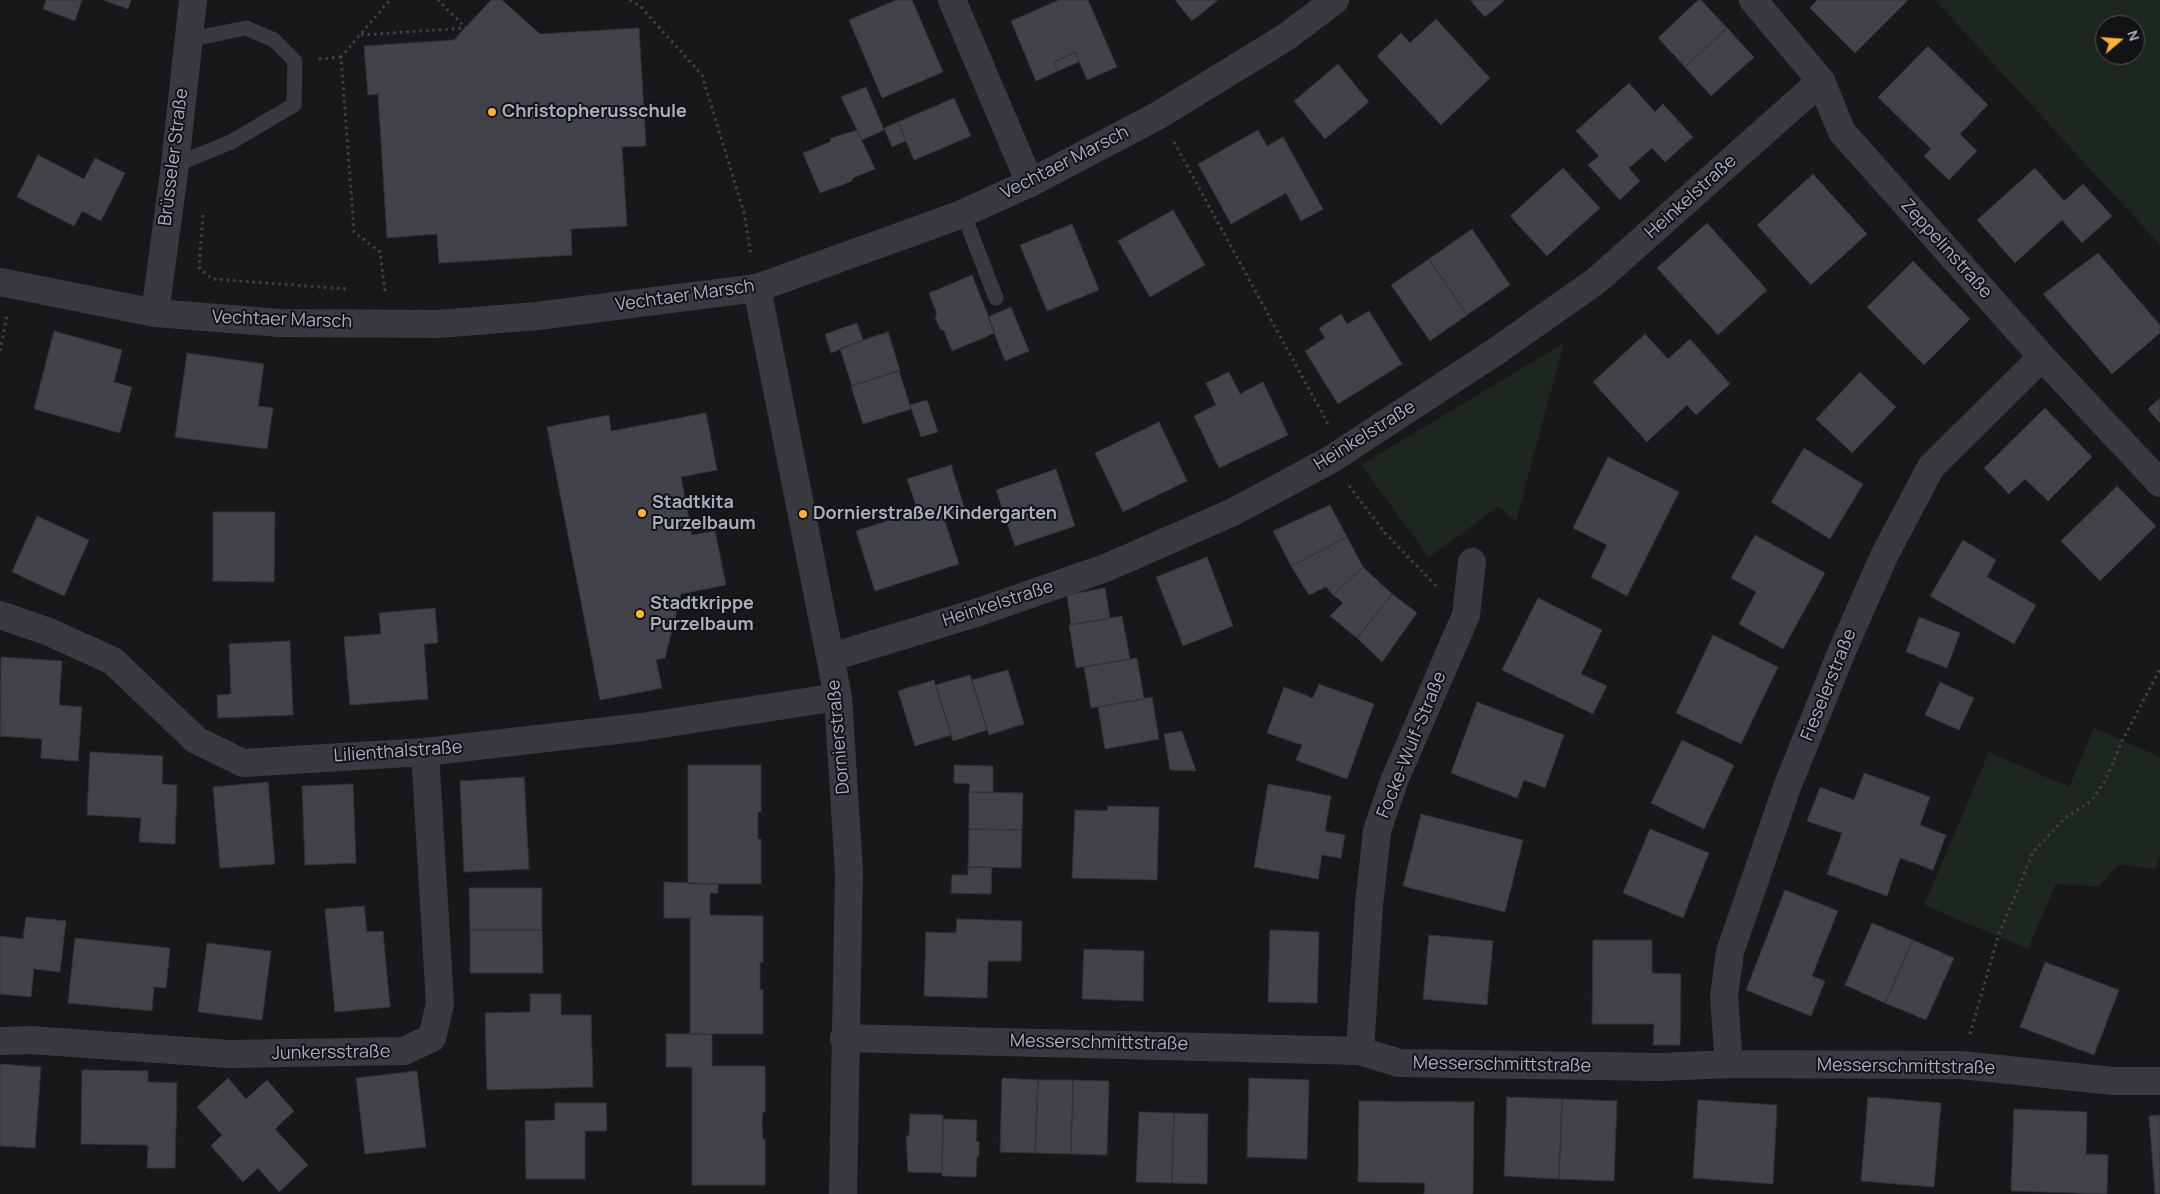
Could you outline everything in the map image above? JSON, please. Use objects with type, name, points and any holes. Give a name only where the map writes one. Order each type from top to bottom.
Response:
[{"type":"street","name":"Brüsseler Straße","points":[[155,313],[175,165],[192,0]]},
{"type":"street","points":[[952,0],[1030,183]]},
{"type":"street","name":"Vechtaer Marsch","points":[[0,282],[155,313],[280,323],[389,324],[438,324],[537,316],[757,288],[964,214],[1030,183],[1159,115],[1286,37],[1335,0]]},
{"type":"street","name":"Zeppelinstraße","points":[[1753,0],[1821,81],[1842,132],[2042,357],[2160,483]]},
{"type":"street","name":"Heinkelstraße","points":[[832,657],[978,612],[1108,567],[1233,512],[1336,455],[1495,352],[1596,281],[1821,81]]},
{"type":"street","name":"Dornierstraße","points":[[757,288],[832,657],[838,696],[849,872],[844,1038],[843,1194]]},
{"type":"street","name":"Fieselerstraße","points":[[1729,1064],[1724,997],[1730,952],[1787,787],[1884,554],[1931,467],[2042,357]]},
{"type":"street","name":"Focke-Wulf-Straße","points":[[1360,1051],[1369,905],[1377,831],[1394,781],[1466,615],[1472,562]]},
{"type":"street","name":"Lilienthalstraße","points":[[0,615],[49,632],[113,661],[196,740],[243,763],[425,752],[642,727],[838,696]]},
{"type":"street","name":"Junkersstraße","points":[[0,1042],[30,1040],[229,1054],[404,1051],[432,1038],[440,1004],[425,752]]},
{"type":"street","name":"Messerschmittstraße","points":[[844,1038],[1360,1051],[1399,1063],[1660,1067],[1729,1064],[1961,1065],[2113,1081],[2160,1081]]},
{"type":"lane","points":[[175,165],[231,142],[294,105],[295,61],[274,40],[246,28],[187,40]]},
{"type":"lane","points":[[964,214],[996,298]]},
{"type":"path","points":[[389,324],[380,252],[354,232],[341,57],[390,0]]},
{"type":"path","points":[[360,35],[466,28],[438,0]]},
{"type":"path","points":[[630,0],[640,6],[702,75],[744,212],[757,288]]},
{"type":"path","points":[[1159,115],[1336,455],[1385,533],[1466,615]]},
{"type":"path","points":[[203,209],[199,267],[212,279],[357,289]]},
{"type":"path","points":[[375,290],[385,290]]},
{"type":"path","points":[[1961,1065],[1998,937],[2033,852],[2049,832],[2065,818],[2091,801],[2105,781],[2122,741],[2160,669]]},
{"type":"shaded area","points":[[1935,0],[2160,0],[2160,245]]},
{"type":"shaded area","points":[[1564,343],[1516,521],[1498,507],[1429,557],[1361,465]]},
{"type":"shaded area","points":[[2094,728],[2160,757],[2160,855],[2156,869],[2118,865],[2099,887],[2056,884],[2028,949],[1924,905],[1989,752],[2069,787]]},
{"type":"building","points":[[46,0],[82,0],[75,21],[43,9]]},
{"type":"building","points":[[103,0],[131,0],[128,9]]},
{"type":"building","points":[[491,0],[502,0],[540,34],[639,28],[646,146],[622,147],[627,226],[571,229],[572,255],[439,263],[437,234],[387,238],[378,94],[368,95],[364,46],[454,40]]},
{"type":"building","points":[[896,0],[912,0],[943,72],[882,98],[849,20]]},
{"type":"building","points":[[1059,0],[1088,0],[1117,67],[1087,80],[1075,52],[1054,62],[1058,71],[1036,81],[1011,21]]},
{"type":"building","points":[[1175,0],[1218,0],[1192,21]]},
{"type":"building","points":[[1470,0],[1505,0],[1485,17]]},
{"type":"building","points":[[1698,0],[1701,0],[1727,28],[1685,67],[1658,38]]},
{"type":"building","points":[[1817,0],[1908,0],[1855,53],[1810,8]]},
{"type":"building","points":[[1436,19],[1490,78],[1441,125],[1377,56],[1401,33],[1410,43]]},
{"type":"building","points":[[1727,28],[1754,57],[1711,96],[1685,67]]},
{"type":"building","points":[[1928,46],[1988,105],[1960,134],[1977,151],[1949,180],[1924,156],[1931,149],[1878,97]]},
{"type":"building","points":[[1075,52],[1079,62],[1058,71],[1054,62]]},
{"type":"building","points":[[1338,64],[1369,102],[1325,139],[1294,101]]},
{"type":"building","points":[[1629,83],[1655,112],[1663,104],[1693,137],[1665,162],[1652,148],[1629,168],[1640,181],[1620,200],[1588,165],[1599,156],[1576,131]]},
{"type":"building","points":[[866,87],[884,130],[862,140],[841,97]]},
{"type":"building","points":[[954,98],[971,136],[914,160],[898,122]]},
{"type":"building","points":[[898,122],[906,141],[892,147],[884,128]]},
{"type":"building","points":[[857,130],[875,169],[853,178],[852,181],[820,193],[803,153],[830,142],[831,138]]},
{"type":"building","points":[[1258,130],[1267,146],[1283,137],[1323,209],[1301,221],[1286,193],[1231,224],[1198,164]]},
{"type":"building","points":[[38,155],[84,179],[95,158],[125,173],[101,221],[82,211],[74,226],[17,197]]},
{"type":"building","points":[[1563,168],[1600,208],[1547,256],[1510,216]]},
{"type":"building","points":[[2035,168],[2064,201],[2083,184],[2112,216],[2082,243],[2062,220],[2015,263],[1977,220]]},
{"type":"building","points":[[1813,174],[1867,234],[1811,285],[1757,225]]},
{"type":"building","points":[[1173,210],[1205,265],[1150,297],[1118,241]]},
{"type":"building","points":[[1707,223],[1767,290],[1718,335],[1657,268]]},
{"type":"building","points":[[1072,224],[1099,290],[1047,311],[1020,245]]},
{"type":"building","points":[[1472,229],[1510,285],[1467,315],[1429,259]]},
{"type":"building","points":[[2098,253],[2160,325],[2160,333],[2112,374],[2043,294]]},
{"type":"building","points":[[1429,259],[1467,315],[1430,341],[1391,285]]},
{"type":"building","points":[[1913,261],[1970,319],[1924,365],[1867,307]]},
{"type":"building","points":[[972,275],[995,333],[952,351],[944,331],[940,329],[935,317],[937,314],[929,293]]},
{"type":"building","points":[[1011,307],[1029,351],[1005,361],[988,317]]},
{"type":"building","points":[[1369,311],[1402,364],[1338,404],[1305,351],[1325,338],[1319,328],[1341,314],[1347,324]]},
{"type":"building","points":[[857,323],[863,340],[831,353],[825,334]]},
{"type":"building","points":[[54,331],[122,350],[114,382],[132,387],[120,433],[34,409]]},
{"type":"building","points":[[888,332],[900,370],[852,386],[840,348]]},
{"type":"building","points":[[1645,334],[1668,359],[1690,339],[1730,384],[1696,415],[1687,405],[1647,442],[1593,382]]},
{"type":"building","points":[[187,353],[264,364],[258,406],[273,408],[267,449],[175,437]]},
{"type":"building","points":[[899,371],[911,409],[863,424],[851,386]]},
{"type":"building","points":[[1229,372],[1240,394],[1263,382],[1288,435],[1219,468],[1194,416],[1216,405],[1206,383]]},
{"type":"building","points":[[1860,372],[1896,407],[1852,453],[1816,419]]},
{"type":"building","points":[[2160,398],[2160,423],[2148,409]]},
{"type":"building","points":[[927,400],[938,432],[921,437],[910,405]]},
{"type":"building","points":[[2045,408],[2092,457],[2048,501],[2025,479],[2009,494],[1984,468]]},
{"type":"building","points":[[706,413],[717,470],[681,477],[692,535],[715,531],[726,585],[681,594],[665,658],[656,660],[662,688],[600,700],[547,427],[609,415],[611,431]]},
{"type":"building","points":[[1159,422],[1187,481],[1123,512],[1095,453]]},
{"type":"building","points":[[1804,448],[1863,484],[1830,539],[1771,502]]},
{"type":"building","points":[[1608,457],[1679,492],[1627,596],[1591,577],[1607,545],[1573,528]]},
{"type":"building","points":[[951,465],[966,513],[944,519],[959,564],[875,591],[856,531],[918,511],[907,479]]},
{"type":"building","points":[[1056,469],[1075,526],[1015,546],[996,490]]},
{"type":"building","points":[[2117,486],[2156,526],[2100,581],[2061,541]]},
{"type":"building","points":[[1330,505],[1347,537],[1291,566],[1273,531]]},
{"type":"building","points":[[213,512],[275,512],[274,582],[213,581]]},
{"type":"building","points":[[37,516],[89,540],[64,596],[12,572]]},
{"type":"building","points":[[1755,535],[1825,573],[1783,649],[1739,624],[1756,592],[1731,578]]},
{"type":"building","points":[[1347,537],[1363,567],[1333,595],[1326,587],[1309,595],[1291,566]]},
{"type":"building","points":[[1963,540],[1996,560],[1987,577],[2036,605],[2014,644],[1930,596]]},
{"type":"building","points":[[1207,557],[1233,626],[1183,646],[1156,577]]},
{"type":"building","points":[[1363,567],[1392,594],[1357,638],[1330,616],[1343,603],[1333,595]]},
{"type":"building","points":[[1105,588],[1110,618],[1071,625],[1067,595]]},
{"type":"building","points":[[1392,594],[1417,613],[1382,662],[1357,638]]},
{"type":"building","points":[[1538,598],[1602,630],[1581,674],[1607,686],[1593,714],[1502,670]]},
{"type":"building","points":[[435,608],[438,643],[424,644],[428,699],[350,705],[344,637],[381,634],[379,613]]},
{"type":"building","points":[[1122,616],[1130,659],[1076,668],[1069,625]]},
{"type":"building","points":[[1919,617],[1960,633],[1947,668],[1906,652]]},
{"type":"building","points":[[1713,635],[1778,667],[1741,744],[1676,713]]},
{"type":"building","points":[[290,641],[293,715],[218,718],[217,695],[231,694],[229,644]]},
{"type":"building","points":[[1,657],[62,661],[59,705],[82,707],[78,761],[41,758],[42,739],[0,736]]},
{"type":"building","points":[[1137,658],[1144,699],[1091,708],[1084,667]]},
{"type":"building","points":[[1008,670],[1024,724],[989,735],[972,680]]},
{"type":"building","points":[[970,675],[987,730],[953,741],[936,685]]},
{"type":"building","points":[[934,680],[951,735],[915,746],[898,691]]},
{"type":"building","points":[[1940,682],[1974,698],[1959,730],[1925,715]]},
{"type":"building","points":[[1319,684],[1374,704],[1347,779],[1296,760],[1302,745],[1267,733],[1284,687],[1313,698]]},
{"type":"building","points":[[1152,697],[1159,739],[1105,749],[1098,707]]},
{"type":"building","points":[[1477,702],[1564,735],[1545,788],[1524,780],[1517,798],[1451,773]]},
{"type":"building","points":[[1182,731],[1196,771],[1170,770],[1164,734]]},
{"type":"building","points":[[1682,740],[1734,765],[1704,829],[1651,803]]},
{"type":"building","points":[[90,752],[163,756],[162,784],[177,785],[175,844],[139,842],[141,818],[87,815]]},
{"type":"building","points":[[688,765],[761,765],[761,812],[758,812],[758,839],[761,839],[761,884],[688,884]]},
{"type":"building","points":[[954,765],[993,766],[993,792],[969,792],[970,784],[954,783]]},
{"type":"building","points":[[1864,773],[1930,797],[1920,825],[1946,835],[1933,870],[1900,858],[1887,896],[1827,874],[1842,833],[1807,821],[1820,787],[1854,800]]},
{"type":"building","points":[[524,777],[529,869],[464,872],[460,781]]},
{"type":"building","points":[[268,782],[275,864],[220,868],[213,787]]},
{"type":"building","points":[[353,784],[356,863],[305,865],[302,786]]},
{"type":"building","points":[[1268,784],[1331,796],[1325,831],[1345,835],[1341,858],[1322,855],[1318,879],[1254,867]]},
{"type":"building","points":[[969,792],[1023,793],[1022,830],[969,829]]},
{"type":"building","points":[[1108,806],[1159,807],[1157,880],[1072,878],[1075,810],[1107,811]]},
{"type":"building","points":[[1421,814],[1523,840],[1505,912],[1403,886]]},
{"type":"building","points":[[969,829],[1022,830],[1021,868],[968,867]]},
{"type":"building","points":[[1650,829],[1709,853],[1683,918],[1623,893]]},
{"type":"building","points":[[968,867],[992,867],[991,894],[951,893],[952,875],[968,875]]},
{"type":"building","points":[[664,882],[718,884],[718,893],[710,893],[710,915],[763,916],[763,962],[760,962],[760,990],[763,990],[763,1034],[690,1034],[690,918],[664,918]]},
{"type":"building","points":[[469,888],[542,888],[542,930],[470,930]]},
{"type":"building","points":[[1785,890],[1838,911],[1812,976],[1825,981],[1811,1016],[1746,990]]},
{"type":"building","points":[[364,906],[367,932],[383,931],[390,1007],[335,1012],[325,909]]},
{"type":"building","points":[[26,917],[66,921],[60,972],[34,969],[31,997],[0,994],[0,936],[23,939]]},
{"type":"building","points":[[957,919],[1022,921],[1021,961],[988,961],[987,998],[924,996],[926,932],[956,933]]},
{"type":"building","points":[[1872,923],[1913,940],[1885,1003],[1845,985]]},
{"type":"building","points":[[470,930],[542,930],[543,973],[470,973]]},
{"type":"building","points":[[1270,930],[1319,932],[1317,1003],[1268,1002]]},
{"type":"building","points":[[1429,935],[1493,941],[1487,1005],[1423,999]]},
{"type":"building","points":[[75,938],[170,948],[166,988],[154,987],[152,1011],[68,1003]]},
{"type":"building","points":[[1593,940],[1652,940],[1652,973],[1681,974],[1680,1045],[1653,1045],[1654,1024],[1592,1024]]},
{"type":"building","points":[[1913,940],[1954,958],[1926,1020],[1885,1003]]},
{"type":"building","points":[[207,943],[271,951],[262,1020],[198,1012]]},
{"type":"building","points":[[1084,949],[1144,951],[1143,1001],[1082,999]]},
{"type":"building","points":[[2045,962],[2119,990],[2094,1055],[2020,1027]]},
{"type":"building","points":[[530,994],[561,994],[561,1015],[591,1015],[593,1087],[487,1090],[485,1013],[530,1012]]},
{"type":"building","points":[[666,1034],[712,1034],[712,1066],[765,1066],[765,1112],[763,1112],[762,1126],[763,1139],[765,1139],[765,1185],[692,1185],[692,1067],[666,1067]]},
{"type":"building","points":[[0,1064],[41,1067],[35,1148],[0,1146]]},
{"type":"building","points":[[82,1070],[148,1071],[148,1082],[177,1083],[175,1168],[147,1168],[148,1145],[81,1144]]},
{"type":"building","points":[[417,1071],[426,1147],[365,1154],[356,1078]]},
{"type":"building","points":[[228,1078],[246,1099],[267,1080],[294,1111],[275,1129],[308,1165],[279,1192],[258,1168],[243,1182],[211,1146],[222,1135],[197,1107]]},
{"type":"building","points":[[1002,1078],[1038,1080],[1035,1153],[1000,1152]]},
{"type":"building","points":[[1249,1078],[1309,1080],[1307,1159],[1247,1157]]},
{"type":"building","points":[[1038,1080],[1073,1080],[1071,1154],[1035,1153]]},
{"type":"building","points":[[1073,1080],[1109,1081],[1107,1155],[1071,1154]]},
{"type":"building","points":[[1507,1097],[1562,1099],[1559,1179],[1504,1176]]},
{"type":"building","points":[[1868,1097],[1941,1103],[1934,1187],[1861,1181]]},
{"type":"building","points":[[1562,1099],[1617,1101],[1614,1181],[1559,1179]]},
{"type":"building","points":[[1698,1100],[1777,1105],[1773,1184],[1693,1178]]},
{"type":"building","points":[[1359,1101],[1474,1102],[1473,1194],[1424,1194],[1425,1183],[1358,1182]]},
{"type":"building","points":[[555,1103],[606,1103],[607,1131],[585,1131],[585,1179],[526,1179],[525,1121],[555,1120]]},
{"type":"building","points":[[2014,1109],[2087,1112],[2086,1154],[2108,1155],[2107,1194],[2011,1191]]},
{"type":"building","points":[[1139,1112],[1174,1113],[1172,1183],[1136,1182]]},
{"type":"building","points":[[1174,1113],[1208,1114],[1207,1184],[1172,1183]]},
{"type":"building","points":[[910,1114],[943,1115],[942,1173],[908,1172],[906,1136],[909,1136]]},
{"type":"building","points":[[2160,1115],[2160,1194],[2155,1194],[2149,1116]]},
{"type":"building","points":[[943,1119],[977,1120],[976,1141],[979,1142],[979,1156],[977,1157],[976,1177],[942,1176]]},
{"type":"place","name":"Christopherusschule","points":[[492,112]]},
{"type":"place","name":"Stadtkita Purzelbaum","points":[[642,513]]},
{"type":"place","name":"Dornierstraße/Kindergarten","points":[[803,514]]},
{"type":"place","name":"Stadtkrippe Purzelbaum","points":[[640,614]]}]
